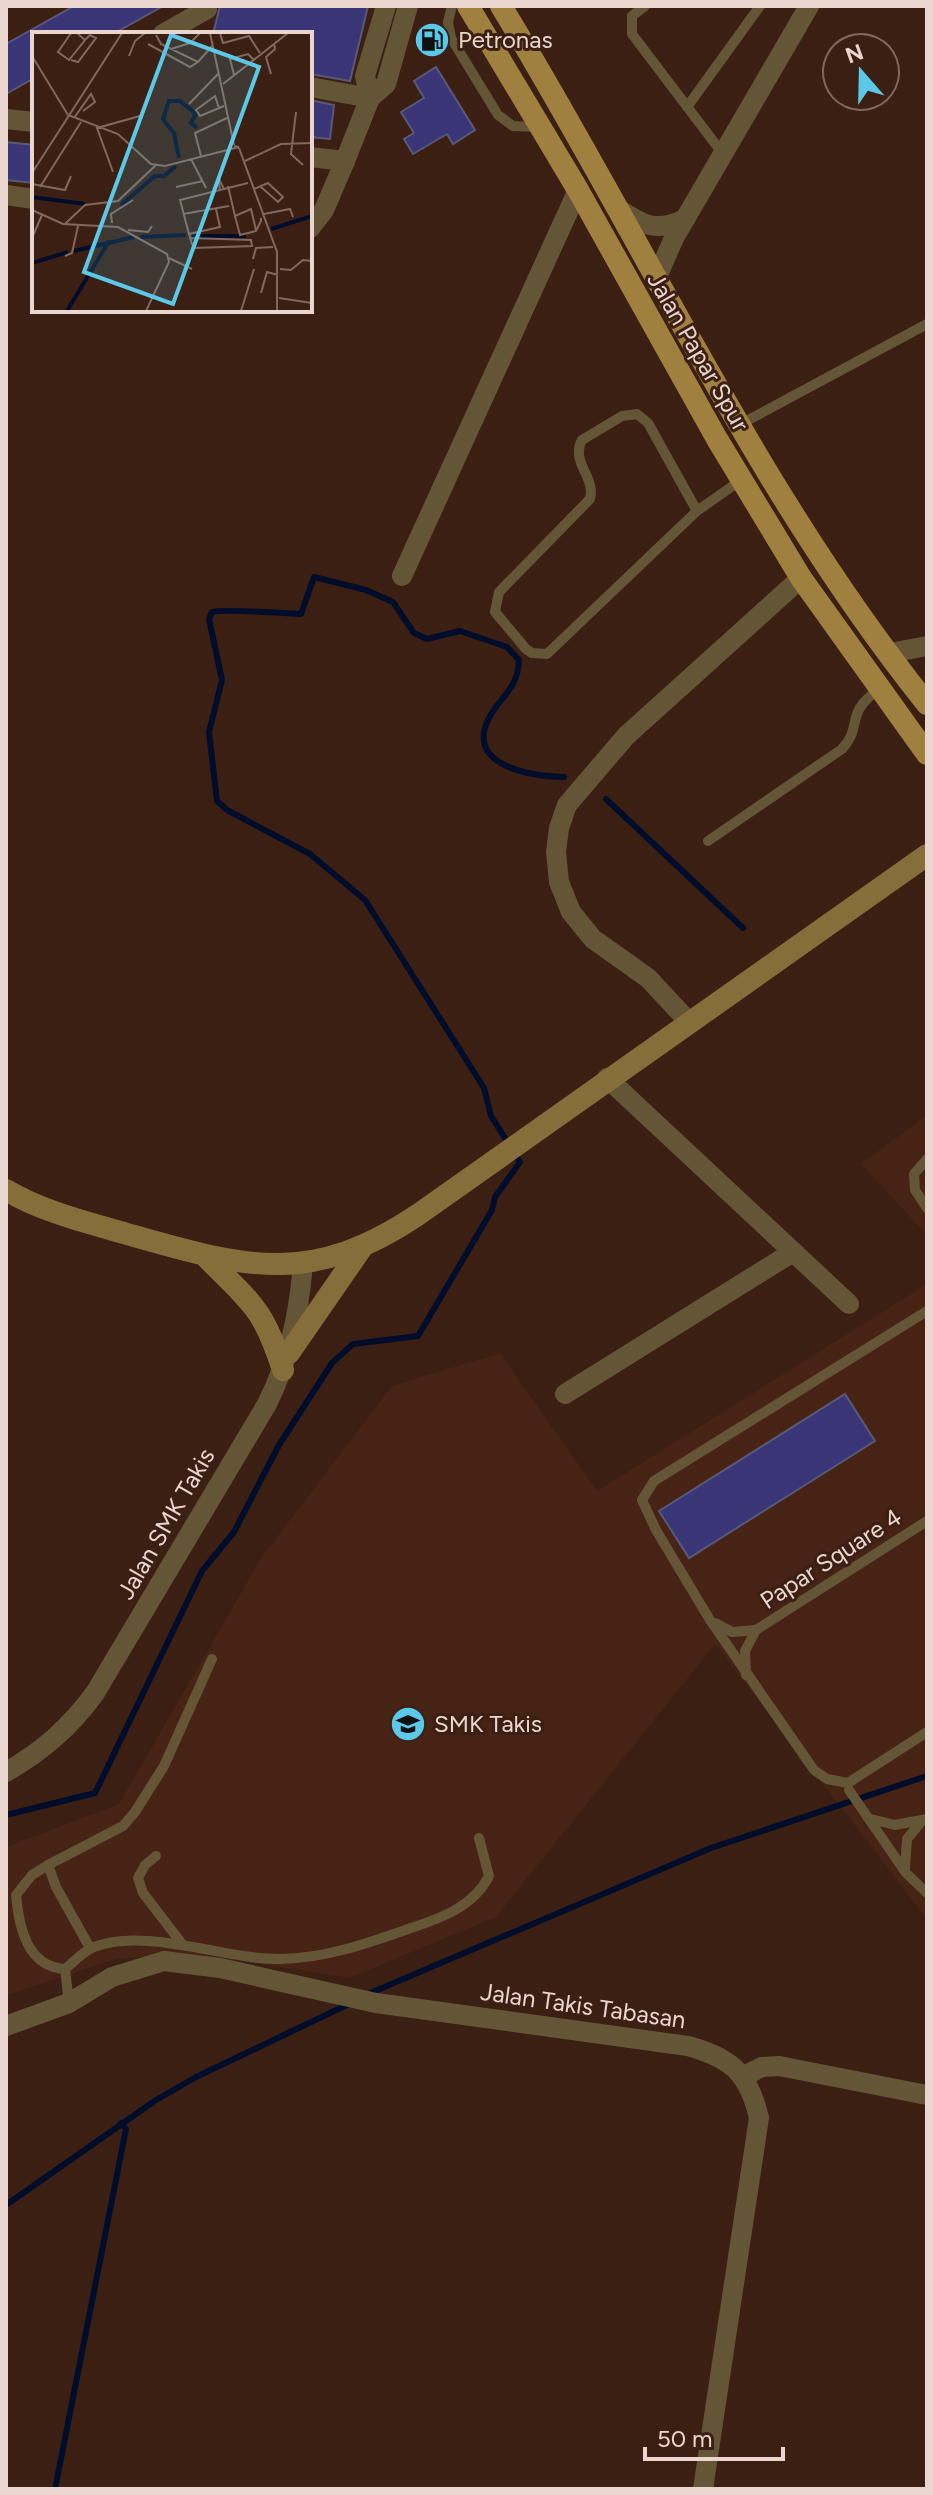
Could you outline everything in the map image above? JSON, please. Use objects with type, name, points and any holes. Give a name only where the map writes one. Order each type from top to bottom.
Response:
[{"type":"main road","name":"Jalan Papar Spur","points":[[468,6],[542,127],[741,480],[801,578],[927,754]]},
{"type":"main road","name":"Jalan Papar Spur","points":[[501,6],[739,425],[828,567],[923,699]]},
{"type":"main road","points":[[6,1190],[62,1215],[205,1256],[256,1265],[303,1263],[363,1246],[409,1221],[607,1078],[927,855]]},
{"type":"main road","points":[[205,1256],[243,1290],[263,1316],[286,1361],[363,1246]]},
{"type":"street","points":[[370,98],[365,76],[386,6]]},
{"type":"street","points":[[312,225],[324,210],[370,98],[386,84],[408,6]]},
{"type":"street","points":[[657,277],[685,219],[809,6]]},
{"type":"street","points":[[166,32],[207,7]]},
{"type":"street","points":[[203,32],[207,7]]},
{"type":"street","points":[[312,87],[370,98]]},
{"type":"street","points":[[6,119],[32,122]]},
{"type":"street","points":[[312,157],[345,161]]},
{"type":"street","points":[[402,576],[578,190]]},
{"type":"street","points":[[6,195],[32,199]]},
{"type":"street","points":[[617,208],[655,228],[685,219]]},
{"type":"street","points":[[689,1022],[648,978],[593,939],[571,912],[559,882],[556,852],[559,828],[567,805],[626,736],[801,578]]},
{"type":"street","points":[[890,653],[927,646]]},
{"type":"street","points":[[607,1078],[849,1304]]},
{"type":"street","points":[[565,1394],[793,1252]]},
{"type":"street","name":"Jalan SMK Takis","points":[[6,1772],[52,1742],[72,1724],[95,1693],[259,1418],[286,1361],[299,1312],[303,1263]]},
{"type":"street","name":"Jalan Takis Tabasan","points":[[6,2026],[69,2003],[112,1977],[164,1961],[220,1968],[376,2003],[688,2046],[728,2062],[744,2076]]},
{"type":"street","points":[[703,2489],[758,2141],[759,2118],[754,2094],[744,2076],[762,2067],[779,2066],[927,2095]]},
{"type":"lane","points":[[452,6],[448,22],[451,38],[498,115],[513,126],[542,127]]},
{"type":"lane","points":[[645,6],[632,16],[632,34],[723,154]]},
{"type":"lane","points":[[687,107],[760,6]]},
{"type":"lane","points":[[739,425],[927,324]]},
{"type":"lane","points":[[697,511],[648,423],[637,414],[622,416],[582,440],[578,454],[592,487],[590,499],[499,592],[493,605],[495,612],[526,649],[540,655],[547,654],[697,511],[741,480]]},
{"type":"lane","points":[[708,841],[842,749],[849,741],[856,708],[879,689]]},
{"type":"lane","points":[[927,1159],[914,1174],[915,1190],[927,1208]]},
{"type":"lane","points":[[927,1311],[648,1486],[642,1500],[710,1620],[814,1770],[850,1790],[906,1873],[927,1893]]},
{"type":"lane","name":"Papar Square 4","points":[[710,1620],[732,1632],[756,1630],[927,1521]]},
{"type":"lane","name":"Papar Square 4","points":[[747,1677],[745,1651],[756,1630]]},
{"type":"lane","points":[[212,1659],[164,1766],[135,1812],[123,1826],[32,1875],[16,1895],[25,1943],[51,1968],[65,1969],[90,1948],[113,1941],[183,1945],[230,1954],[291,1958],[340,1952],[418,1926],[479,1895],[489,1876],[479,1838]]},
{"type":"lane","points":[[850,1790],[927,1732]]},
{"type":"lane","points":[[867,1816],[895,1825],[925,1819]]},
{"type":"lane","points":[[906,1873],[907,1839],[925,1819]]},
{"type":"lane","points":[[156,1856],[145,1865],[138,1878],[143,1893],[183,1945]]},
{"type":"lane","points":[[48,1865],[56,1887],[90,1948]]},
{"type":"lane","points":[[65,1969],[69,2003]]},
{"type":"shaded area","points":[[927,1115],[927,1235],[861,1164]]},
{"type":"shaded area","name":"SMK Takis","points":[[927,1284],[927,1919],[715,1644],[496,1917],[350,1978],[188,1953],[116,1959],[6,1995],[6,1847],[119,1804],[261,1558],[392,1386],[500,1353],[597,1491]]},
{"type":"building","points":[[74,6],[163,6],[117,32],[32,32],[32,79],[6,94],[6,44]]},
{"type":"building","points":[[220,6],[368,6],[350,81],[312,74],[312,32],[214,32]]},
{"type":"building","points":[[436,67],[475,130],[453,144],[447,134],[413,154],[404,139],[414,133],[401,112],[424,98],[414,81]]},
{"type":"building","points":[[312,100],[334,105],[330,139],[312,137]]},
{"type":"building","points":[[6,142],[32,145],[32,183],[6,180]]},
{"type":"building","points":[[845,1394],[875,1441],[689,1558],[659,1511]]},
{"type":"waterway","points":[[6,1815],[95,1793],[202,1571],[234,1532],[279,1445],[332,1363],[353,1344],[418,1336],[492,1210],[495,1197],[520,1162],[491,1116],[484,1088],[365,900],[310,854],[227,810],[217,801],[209,732],[222,680],[209,619],[212,612],[301,614],[314,577],[366,590],[393,602],[414,633],[427,639],[460,631],[507,647],[519,660],[518,670],[512,686],[489,718],[484,735],[486,748],[506,766],[564,777]]},
{"type":"waterway","points":[[606,799],[743,928]]},
{"type":"waterway","points":[[368,1994],[711,1848],[927,1776]]},
{"type":"waterway","points":[[6,2205],[156,2100],[196,2077],[351,2003]]},
{"type":"waterway","points":[[55,2489],[126,2129],[121,2123]]},
{"type":"place","name":"Petronas","points":[[432,40]]},
{"type":"place","name":"SMK Takis","points":[[408,1724]]}]
